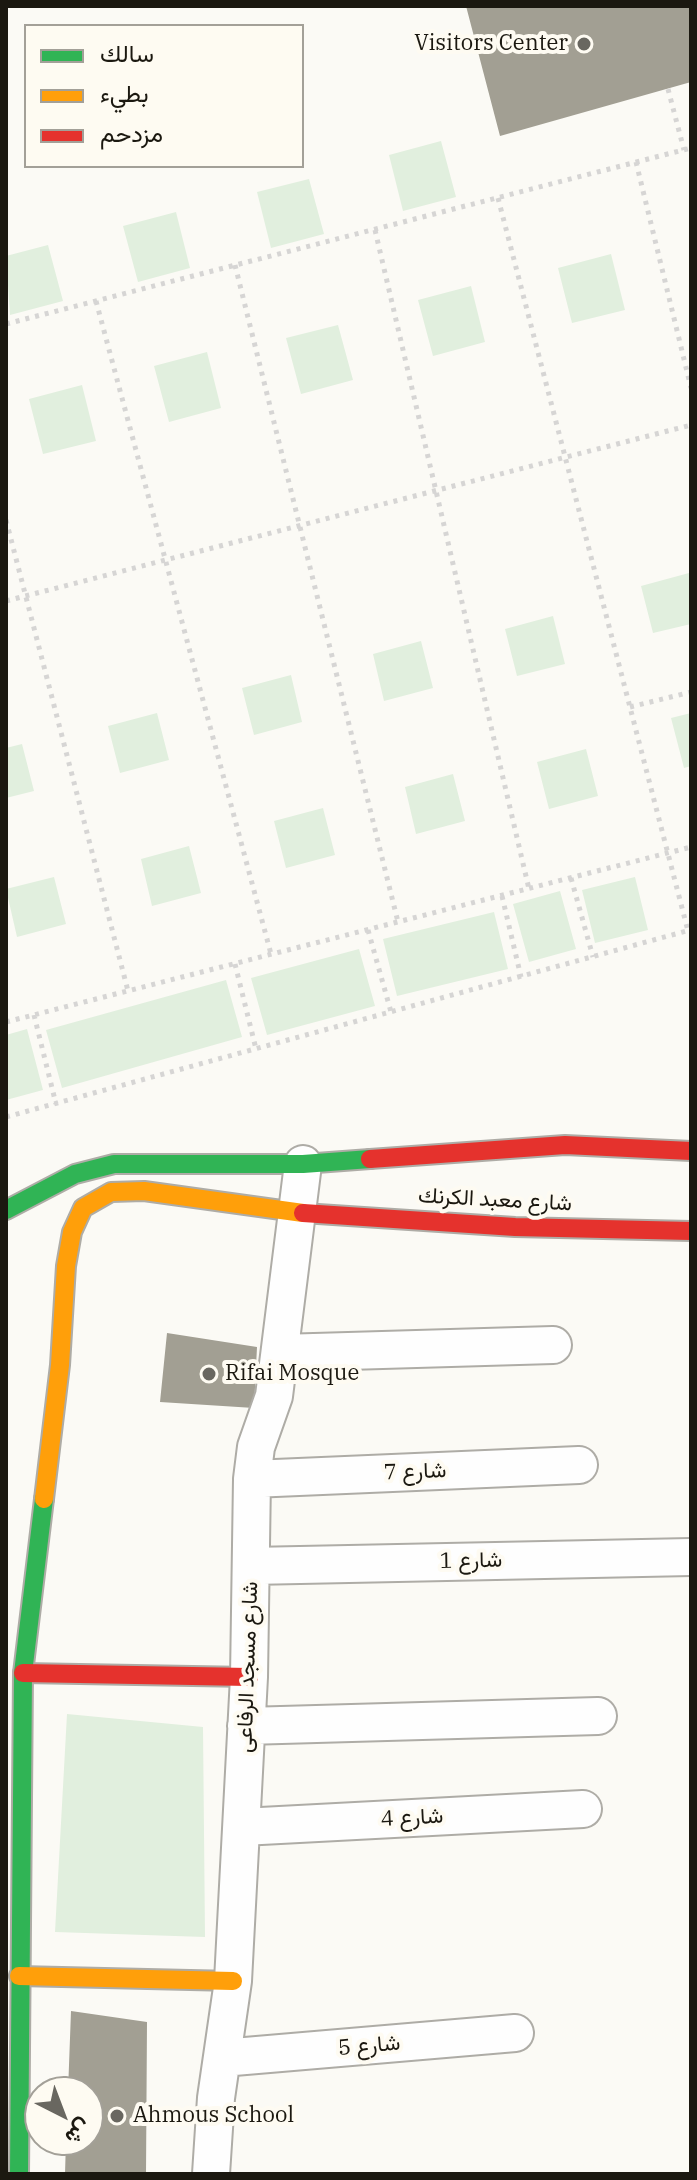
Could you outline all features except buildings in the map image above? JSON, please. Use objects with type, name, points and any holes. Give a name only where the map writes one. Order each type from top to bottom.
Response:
[{"type":"street","name":"شارع معبد الكرنك","points":[[6,1210],[75,1174],[114,1164],[303,1164],[565,1145],[691,1151]]},
{"type":"street","name":"شارع مسجد الرفاعى","points":[[211,2174],[233,1981],[249,1677],[252,1479],[256,1447],[274,1396],[303,1164]]},
{"type":"street","name":"شارع معبد الكرنك","points":[[19,2174],[23,1673],[60,1365],[66,1266],[72,1232],[83,1208],[111,1192],[144,1191],[296,1213],[515,1227],[691,1231]]},
{"type":"street","points":[[280,1353],[553,1345]]},
{"type":"street","name":"شارع 7","points":[[252,1479],[579,1465]]},
{"type":"street","name":"شارع 1","points":[[251,1566],[691,1557]]},
{"type":"street","points":[[23,1673],[249,1677]]},
{"type":"street","points":[[246,1726],[598,1716]]},
{"type":"street","name":"شارع 4","points":[[242,1827],[583,1809]]},
{"type":"street","points":[[19,1976],[233,1981]]},
{"type":"street","name":"شارع 5","points":[[222,2058],[515,2033]]},
{"type":"path","points":[[668,89],[684,150]]},
{"type":"path","points":[[6,324],[691,148]]},
{"type":"path","points":[[636,162],[691,388]]},
{"type":"path","points":[[6,1117],[689,931],[498,198]]},
{"type":"path","points":[[375,230],[529,889]]},
{"type":"path","points":[[235,265],[398,922]]},
{"type":"path","points":[[96,301],[271,954]]},
{"type":"path","points":[[6,601],[691,425]]},
{"type":"path","points":[[6,520],[128,991]]},
{"type":"path","points":[[630,707],[691,692]]},
{"type":"path","points":[[6,1022],[691,847]]},
{"type":"path","points":[[571,878],[593,957]]},
{"type":"path","points":[[502,896],[521,977]]},
{"type":"path","points":[[368,930],[391,1012]]},
{"type":"path","points":[[235,964],[256,1049]]},
{"type":"path","points":[[34,1015],[56,1104]]},
{"type":"green space","points":[[441,141],[456,197],[403,211],[389,155]]},
{"type":"green space","points":[[309,179],[324,234],[271,248],[257,192]]},
{"type":"green space","points":[[176,212],[190,268],[138,282],[123,226]]},
{"type":"green space","points":[[48,245],[63,301],[10,315],[6,256]]},
{"type":"green space","points":[[611,254],[625,310],[572,323],[558,268]]},
{"type":"green space","points":[[471,286],[485,342],[433,356],[418,300]]},
{"type":"green space","points":[[338,325],[353,380],[301,394],[286,338]]},
{"type":"green space","points":[[207,352],[221,408],[169,422],[154,366]]},
{"type":"green space","points":[[82,385],[96,441],[43,454],[29,399]]},
{"type":"green space","points":[[689,573],[691,624],[653,633],[641,586]]},
{"type":"green space","points":[[553,616],[565,664],[517,676],[505,629]]},
{"type":"green space","points":[[421,641],[433,688],[384,701],[373,654]]},
{"type":"green space","points":[[291,675],[302,722],[254,735],[242,688]]},
{"type":"green space","points":[[157,713],[169,760],[120,773],[108,726]]},
{"type":"green space","points":[[691,713],[691,766],[684,768],[671,718]]},
{"type":"green space","points":[[22,744],[34,791],[6,798],[6,748]]},
{"type":"green space","points":[[586,749],[598,796],[549,809],[537,762]]},
{"type":"green space","points":[[453,774],[465,821],[416,834],[405,787]]},
{"type":"green space","points":[[323,808],[335,855],[286,868],[274,821]]},
{"type":"green space","points":[[189,846],[201,893],[152,906],[141,859]]},
{"type":"green space","points":[[54,877],[66,924],[17,937],[6,889]]},
{"type":"green space","points":[[635,877],[648,930],[595,943],[582,890]]},
{"type":"green space","points":[[560,891],[576,949],[529,962],[513,904]]},
{"type":"green space","points":[[494,912],[508,969],[397,996],[383,939]]},
{"type":"green space","points":[[359,949],[375,1006],[267,1035],[251,978]]},
{"type":"green space","points":[[226,980],[242,1037],[62,1088],[46,1030]]},
{"type":"green space","points":[[27,1029],[43,1090],[6,1100],[6,1035]]},
{"type":"green space","points":[[67,1714],[203,1727],[205,1937],[55,1932]]},
{"type":"traffic: fast","points":[[6,1210],[75,1174],[114,1164],[303,1164],[370,1159]]},
{"type":"traffic: fast","points":[[19,2174],[23,1673],[44,1499]]},
{"type":"traffic: slow","points":[[44,1499],[60,1365],[66,1266],[72,1232],[83,1208],[111,1192],[144,1191],[303,1213]]},
{"type":"traffic: slow","points":[[19,1976],[233,1981]]},
{"type":"traffic: jam","points":[[370,1159],[565,1145],[691,1151]]},
{"type":"traffic: jam","points":[[303,1213],[515,1227],[691,1231]]},
{"type":"traffic: jam","points":[[23,1673],[249,1677]]},
{"type":"place","name":"Visitors Center","points":[[584,44]]},
{"type":"place","name":"Rifai Mosque","points":[[209,1374]]},
{"type":"place","name":"Ahmous School","points":[[117,2116]]}]
